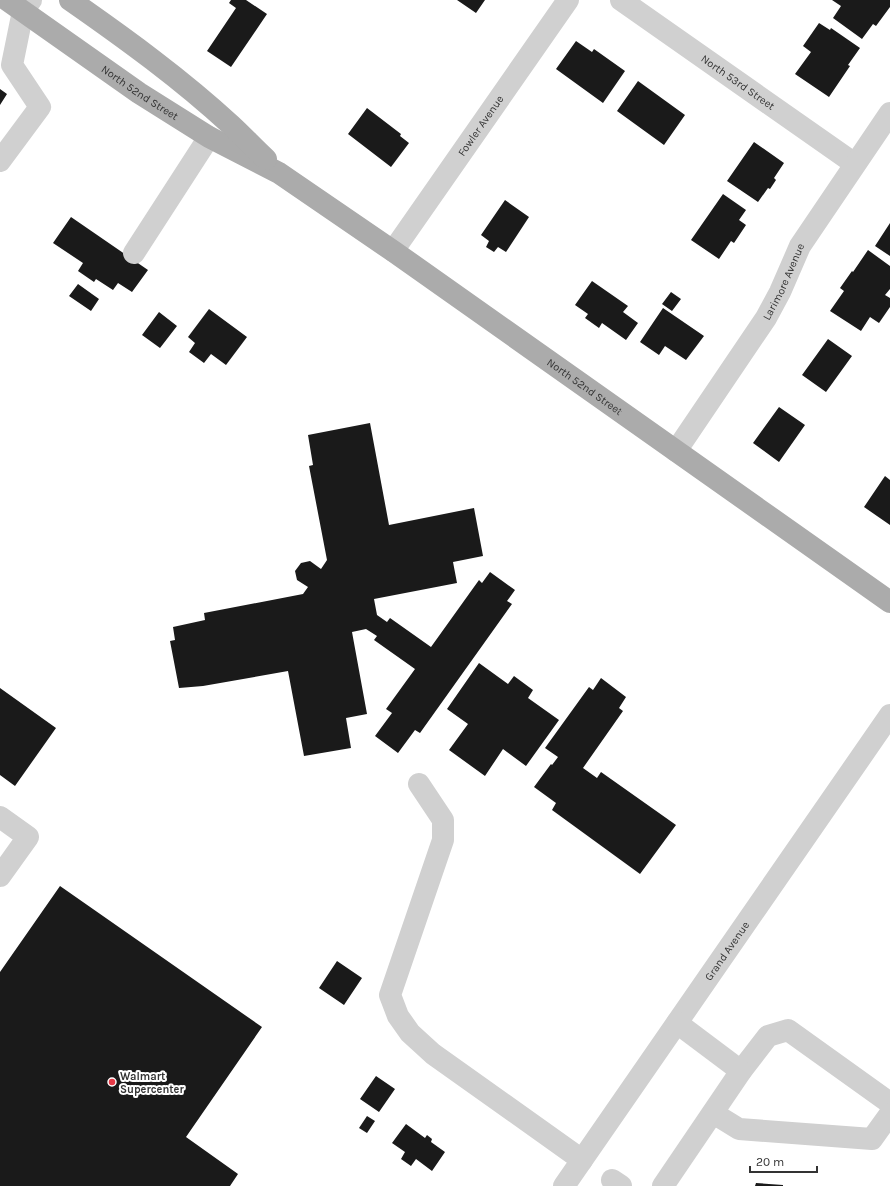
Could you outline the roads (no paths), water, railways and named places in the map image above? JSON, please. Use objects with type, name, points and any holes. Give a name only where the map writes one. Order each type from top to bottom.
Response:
[{"type":"main road","name":"North 52nd Street","points":[[70,0],[121,36],[184,85],[231,125],[279,173]]},
{"type":"main road","name":"North 52nd Street","points":[[20,4],[139,93],[209,137],[279,173],[890,602]]},
{"type":"street","name":"Fowler Avenue","points":[[393,252],[568,0]]},
{"type":"street","name":"North 53rd Street","points":[[621,0],[855,164]]},
{"type":"street","points":[[0,161],[40,107],[12,65],[8,40],[20,4]]},
{"type":"street","name":"Larimore Avenue","points":[[676,451],[766,318],[780,292],[800,246],[890,113]]},
{"type":"street","points":[[134,254],[209,137]]},
{"type":"street","name":"Grand Avenue","points":[[564,1186],[890,715]]},
{"type":"street","points":[[419,784],[443,820],[443,840],[390,995],[398,1016],[410,1033],[433,1054],[582,1160]]},
{"type":"street","points":[[0,817],[28,837],[0,876]]},
{"type":"street","points":[[677,1023],[741,1071]]},
{"type":"street","points":[[663,1186],[741,1071],[768,1036],[788,1030],[890,1103]]},
{"type":"street","points":[[713,1112],[739,1130],[872,1139],[890,1114]]},
{"type":"place","name":"Walmart Supercenter","points":[[112,1082]]}]
